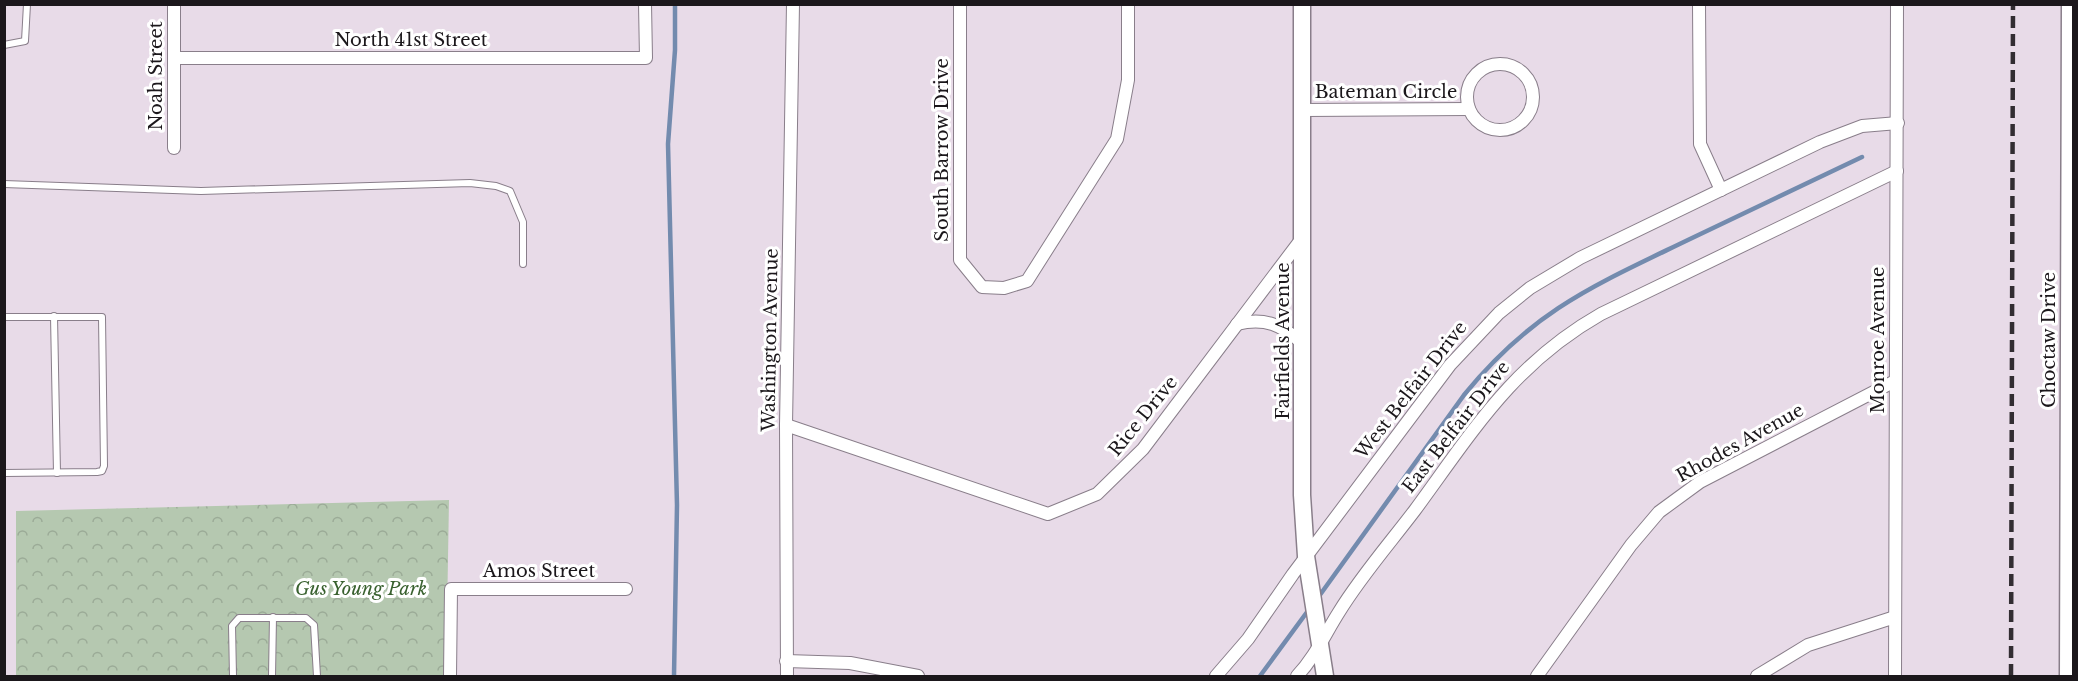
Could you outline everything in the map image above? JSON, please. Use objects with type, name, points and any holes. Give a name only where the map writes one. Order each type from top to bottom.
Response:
[{"type":"main road","name":"Fairfields Avenue","points":[[1302,4],[1302,495],[1307,563],[1325,676]]},
{"type":"main road","name":"Choctaw Drive","points":[[2068,676],[2071,574],[2072,22],[2070,4]]},
{"type":"street","name":"Noah Street","points":[[174,4],[176,58],[174,148]]},
{"type":"street","name":"North 41st Street","points":[[176,58],[646,58],[645,4]]},
{"type":"street","name":"Washington Avenue","points":[[787,676],[786,425],[794,4]]},
{"type":"street","name":"South Barrow Drive","points":[[960,4],[960,260],[982,287],[1004,288],[1027,281],[1117,139],[1128,80],[1128,4]]},
{"type":"street","points":[[1699,4],[1700,144],[1721,189]]},
{"type":"street","name":"Monroe Avenue","points":[[1895,676],[1897,4]]},
{"type":"street","points":[[1509,64],[1527,77],[1531,87],[1531,109],[1517,125],[1507,129],[1485,127],[1476,121],[1469,109],[1467,91],[1470,80],[1487,66],[1509,64]]},
{"type":"street","name":"Bateman Circle","points":[[1303,110],[1469,109]]},
{"type":"street","name":"West Belfair Drive","points":[[1216,676],[1307,563],[1450,365],[1499,313],[1562,268],[1721,189],[1852,129],[1898,123]]},
{"type":"street","name":"East Belfair Drive","points":[[1297,676],[1321,645],[1339,612],[1483,418],[1535,360],[1580,326],[1601,314],[1897,171]]},
{"type":"street","name":"Rice Drive","points":[[786,425],[1048,514],[1097,494],[1143,449],[1303,237]]},
{"type":"street","points":[[1237,324],[1258,320],[1277,324],[1302,343]]},
{"type":"street","name":"Rhodes Avenue","points":[[1537,676],[1631,545],[1659,512],[1701,482],[1895,381]]},
{"type":"street","name":"Amos Street","points":[[450,676],[451,590],[626,589]]},
{"type":"street","points":[[1757,676],[1808,645],[1895,617]]},
{"type":"street","points":[[786,661],[850,663],[918,676]]},
{"type":"lane","points":[[4,45],[25,41],[27,4]]},
{"type":"lane","points":[[4,184],[201,191],[470,183],[496,186],[510,191],[524,222],[523,264]]},
{"type":"lane","points":[[4,317],[98,315],[103,319],[104,466],[102,471],[97,472],[4,473]]},
{"type":"lane","points":[[54,316],[57,473]]},
{"type":"lane","points":[[233,676],[232,626],[239,618],[273,617],[306,618],[314,624],[317,676]]},
{"type":"lane","points":[[272,676],[273,617]]},
{"type":"green space","name":"Gus Young Park","points":[[449,500],[446,676],[16,676],[16,511]]},
{"type":"waterway","points":[[674,676],[677,505],[668,144],[675,50],[675,4]]},
{"type":"waterway","points":[[1317,599],[1464,395],[1515,341],[1567,302],[1595,286],[1862,157]]},
{"type":"waterway","points":[[1260,676],[1310,608]]},
{"type":"railway","points":[[2011,676],[2013,4]]}]
